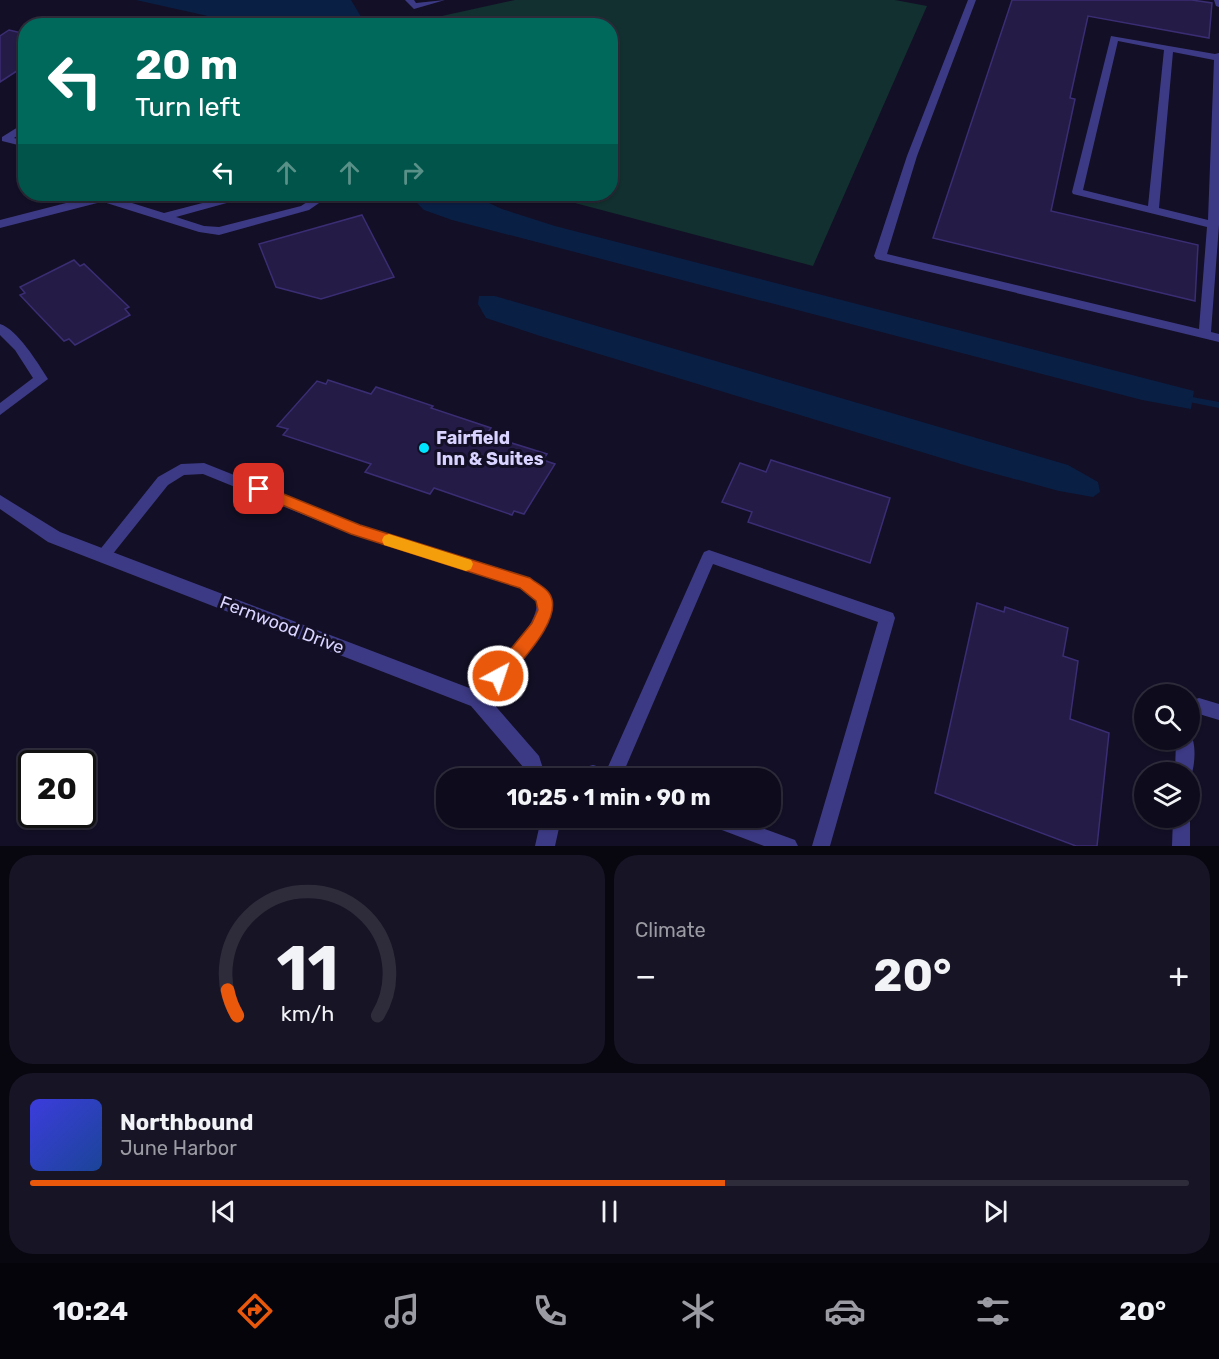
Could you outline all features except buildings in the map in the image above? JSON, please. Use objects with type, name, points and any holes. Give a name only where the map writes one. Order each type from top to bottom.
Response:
[{"type":"street","points":[[0,224],[81,201]]},
{"type":"street","name":"Fernwood Drive","points":[[0,502],[54,537],[478,700],[532,762],[534,768]]},
{"type":"street","points":[[545,846],[549,828]]},
{"type":"lane","points":[[409,0],[414,6],[441,0]]},
{"type":"lane","points":[[972,0],[912,156],[880,256],[1219,338]]},
{"type":"lane","points":[[1205,335],[1213,225],[1219,57],[1114,38],[1077,192],[1213,225]]},
{"type":"lane","points":[[1153,210],[1169,49]]},
{"type":"lane","points":[[18,131],[6,139],[18,142]]},
{"type":"lane","points":[[119,201],[203,229],[219,231],[305,208],[316,201]]},
{"type":"lane","points":[[164,217],[222,201]]},
{"type":"lane","points":[[0,328],[19,347],[41,379],[0,410]]},
{"type":"lane","points":[[103,556],[163,481],[180,470],[204,468],[356,530],[525,583],[543,597],[546,610],[537,628],[478,700]]},
{"type":"lane","points":[[616,768],[709,556],[887,618],[821,846]]},
{"type":"lane","points":[[1200,706],[1219,712]]},
{"type":"lane","points":[[740,828],[789,846]]},
{"type":"lane","points":[[1181,846],[1182,828]]},
{"type":"green space","points":[[515,0],[895,0],[927,6],[813,266],[567,201],[618,201],[618,18],[433,18]]},
{"type":"water","points":[[136,0],[351,0],[362,18],[217,18]]},
{"type":"water","points":[[415,201],[484,201],[555,226],[1194,391],[1191,409],[1142,400],[452,220],[424,210]]},
{"type":"water","points":[[479,296],[495,296],[1068,465],[1098,482],[1100,492],[1093,497],[1059,491],[974,468],[540,336],[486,318],[478,304]]},
{"type":"waterway","points":[[1192,400],[1219,405]]},
{"type":"slow traffic","points":[[389,540],[466,564]]},
{"type":"place","name":"Fairfield Inn & Suites","points":[[424,448]]},
{"type":"route","points":[[259,489],[356,530],[525,583],[543,597],[546,610],[537,628],[498,676]]}]
